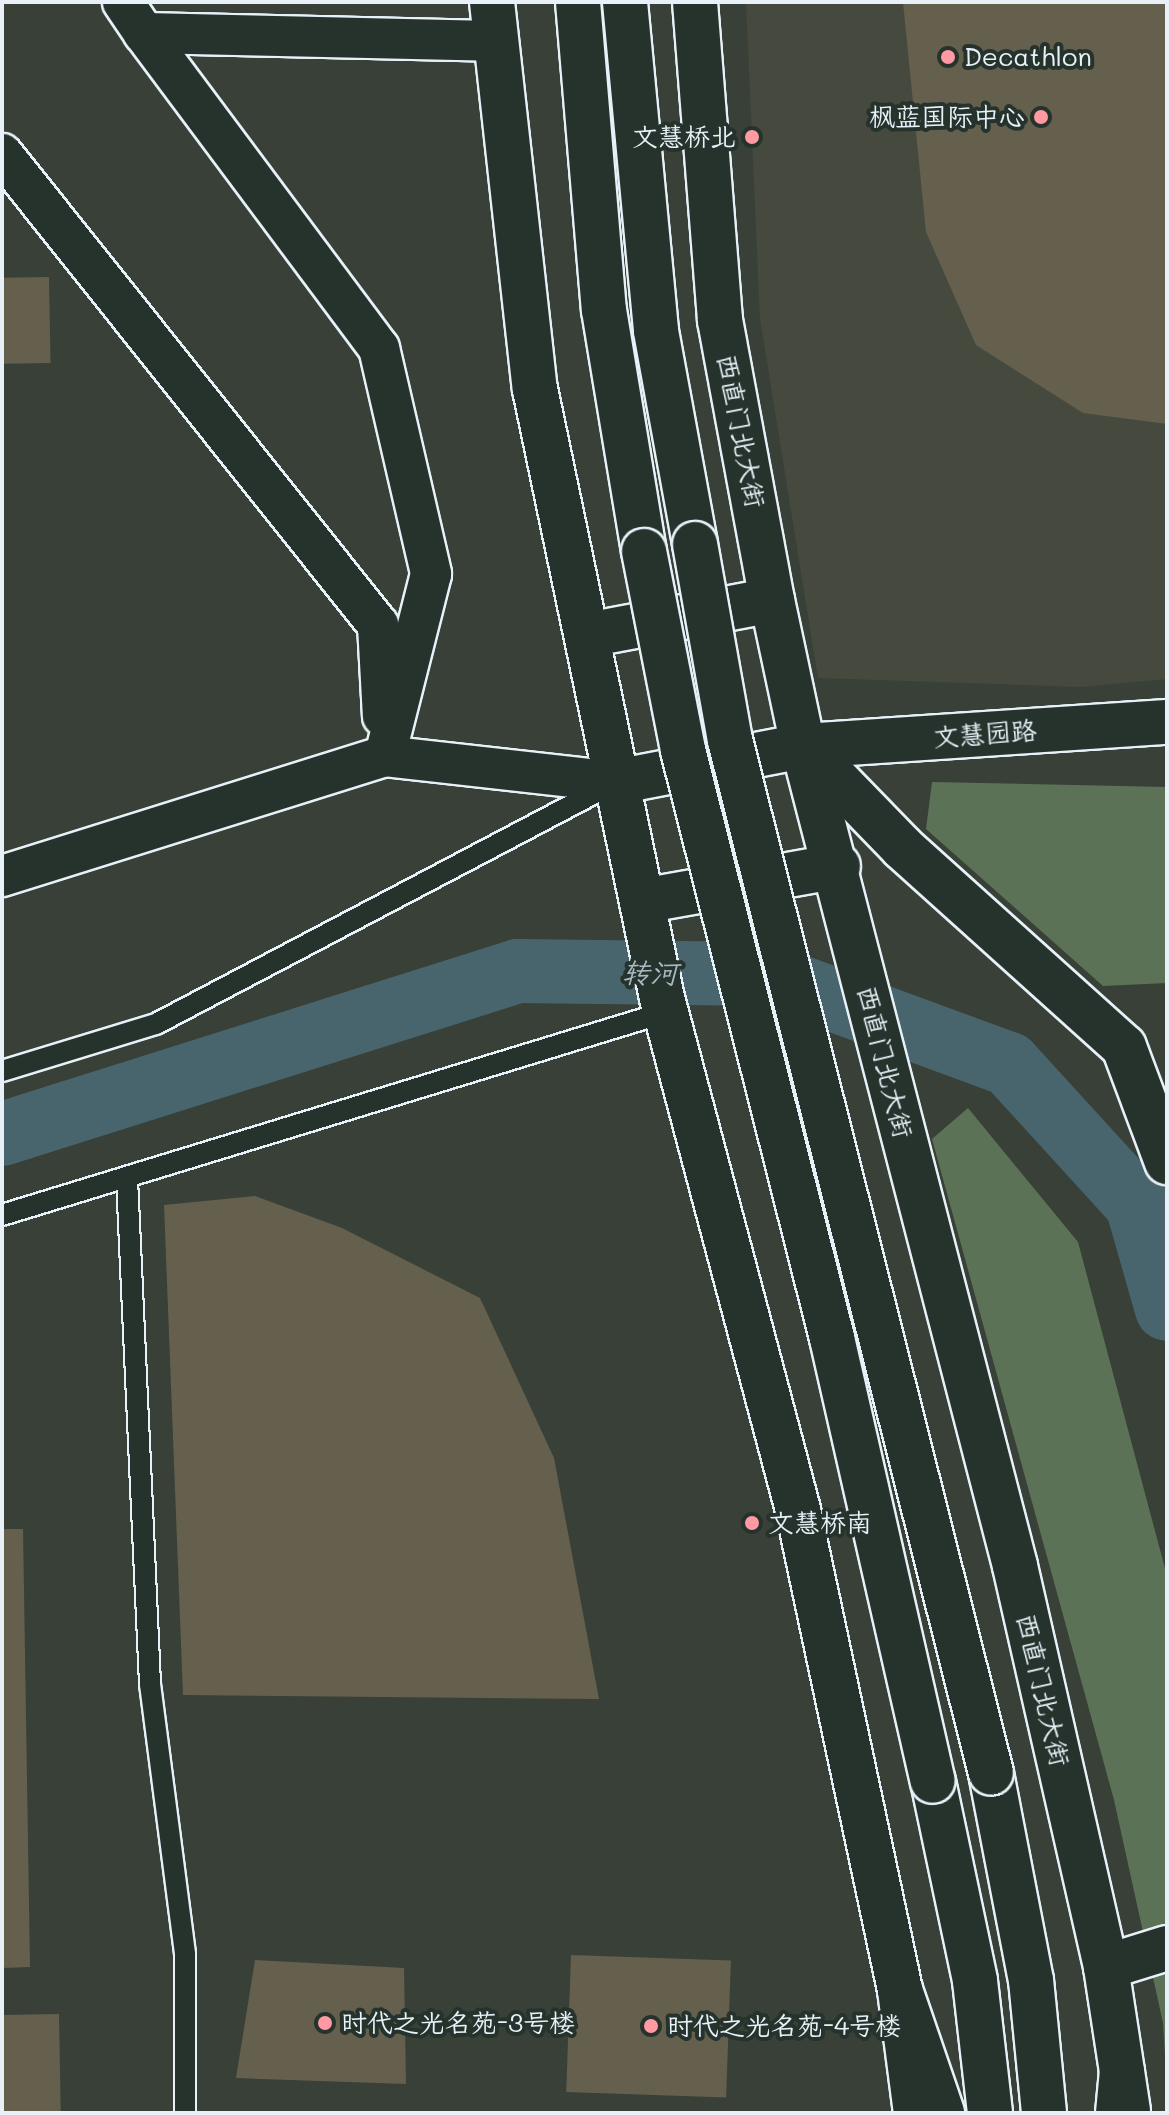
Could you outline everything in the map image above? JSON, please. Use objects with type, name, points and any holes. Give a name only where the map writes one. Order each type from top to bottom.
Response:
[{"type":"main road","points":[[578,2],[604,310],[644,551],[683,750],[832,1338],[933,1781],[975,1981],[990,2113]]},
{"type":"main road","points":[[625,2],[656,331],[730,740],[991,1773],[1031,1980],[1044,2113]]},
{"type":"main road","name":"西直门北大街","points":[[695,2],[720,320],[772,600],[803,746],[842,882],[891,1088],[1011,1551],[1106,1967],[1120,2092],[1128,2113]]},
{"type":"main road","points":[[492,21],[535,389],[664,1005],[798,1510],[900,1990],[916,2113]]},
{"type":"main road","points":[[587,635],[772,600]]},
{"type":"main road","name":"文慧园路","points":[[616,782],[803,746],[1167,722]]},
{"type":"main road","points":[[803,746],[903,848],[1124,1047],[1167,1162]]},
{"type":"main road","points":[[641,893],[842,882]]},
{"type":"main road","points":[[1106,1967],[1167,1948]]},
{"type":"main road","points":[[1106,1967],[1167,1960]]},
{"type":"main road","points":[[900,1990],[942,2113]]},
{"type":"street","points":[[134,18],[492,21]]},
{"type":"street","points":[[134,18],[379,348],[431,574],[385,756]]},
{"type":"street","points":[[2,154],[378,625],[385,756]]},
{"type":"street","points":[[2,876],[385,756],[616,782]]},
{"type":"lane","points":[[2,1071],[156,1024],[616,782]]},
{"type":"lane","points":[[2,1215],[127,1179],[664,1005]]},
{"type":"lane","points":[[127,1179],[150,1684],[185,1954],[185,2113]]},
{"type":"shaded area","points":[[746,2],[1167,2],[1167,679],[1080,687],[818,678],[760,318]]},
{"type":"green space","points":[[932,782],[1167,787],[1167,983],[1103,986],[926,829]]},
{"type":"green space","points":[[968,1108],[1078,1242],[1167,1576],[1167,2086],[1163,2023],[1114,1800],[932,1139]]},
{"type":"building","name":"枫蓝国际中心","points":[[903,2],[1167,2],[1167,424],[1083,413],[976,345],[926,232]]},
{"type":"building","points":[[49,277],[51,363],[4,364],[2,278]]},
{"type":"building","points":[[255,1196],[342,1228],[480,1298],[554,1458],[599,1699],[183,1695],[164,1205]]},
{"type":"building","points":[[2,1529],[23,1529],[30,1967],[2,1968]]},
{"type":"building","name":"时代之光名苑-4号楼","points":[[571,1955],[731,1961],[726,2098],[566,2092]]},
{"type":"building","name":"时代之光名苑-3号楼","points":[[255,1960],[404,1968],[406,2084],[236,2078]]},
{"type":"building","points":[[59,2014],[61,2113],[4,2113],[2,2015]]},
{"type":"waterway","name":"转河","points":[[2,1134],[518,971],[764,974],[1009,1064],[1137,1204],[1167,1309]]},
{"type":"place","name":"Decathlon","points":[[948,57]]},
{"type":"place","name":"枫蓝国际中心","points":[[1041,117]]},
{"type":"place","name":"文慧桥北","points":[[752,137]]},
{"type":"place","name":"文慧桥南","points":[[752,1523]]},
{"type":"place","name":"时代之光名苑-3号楼","points":[[325,2023]]},
{"type":"place","name":"时代之光名苑-4号楼","points":[[651,2026]]}]
